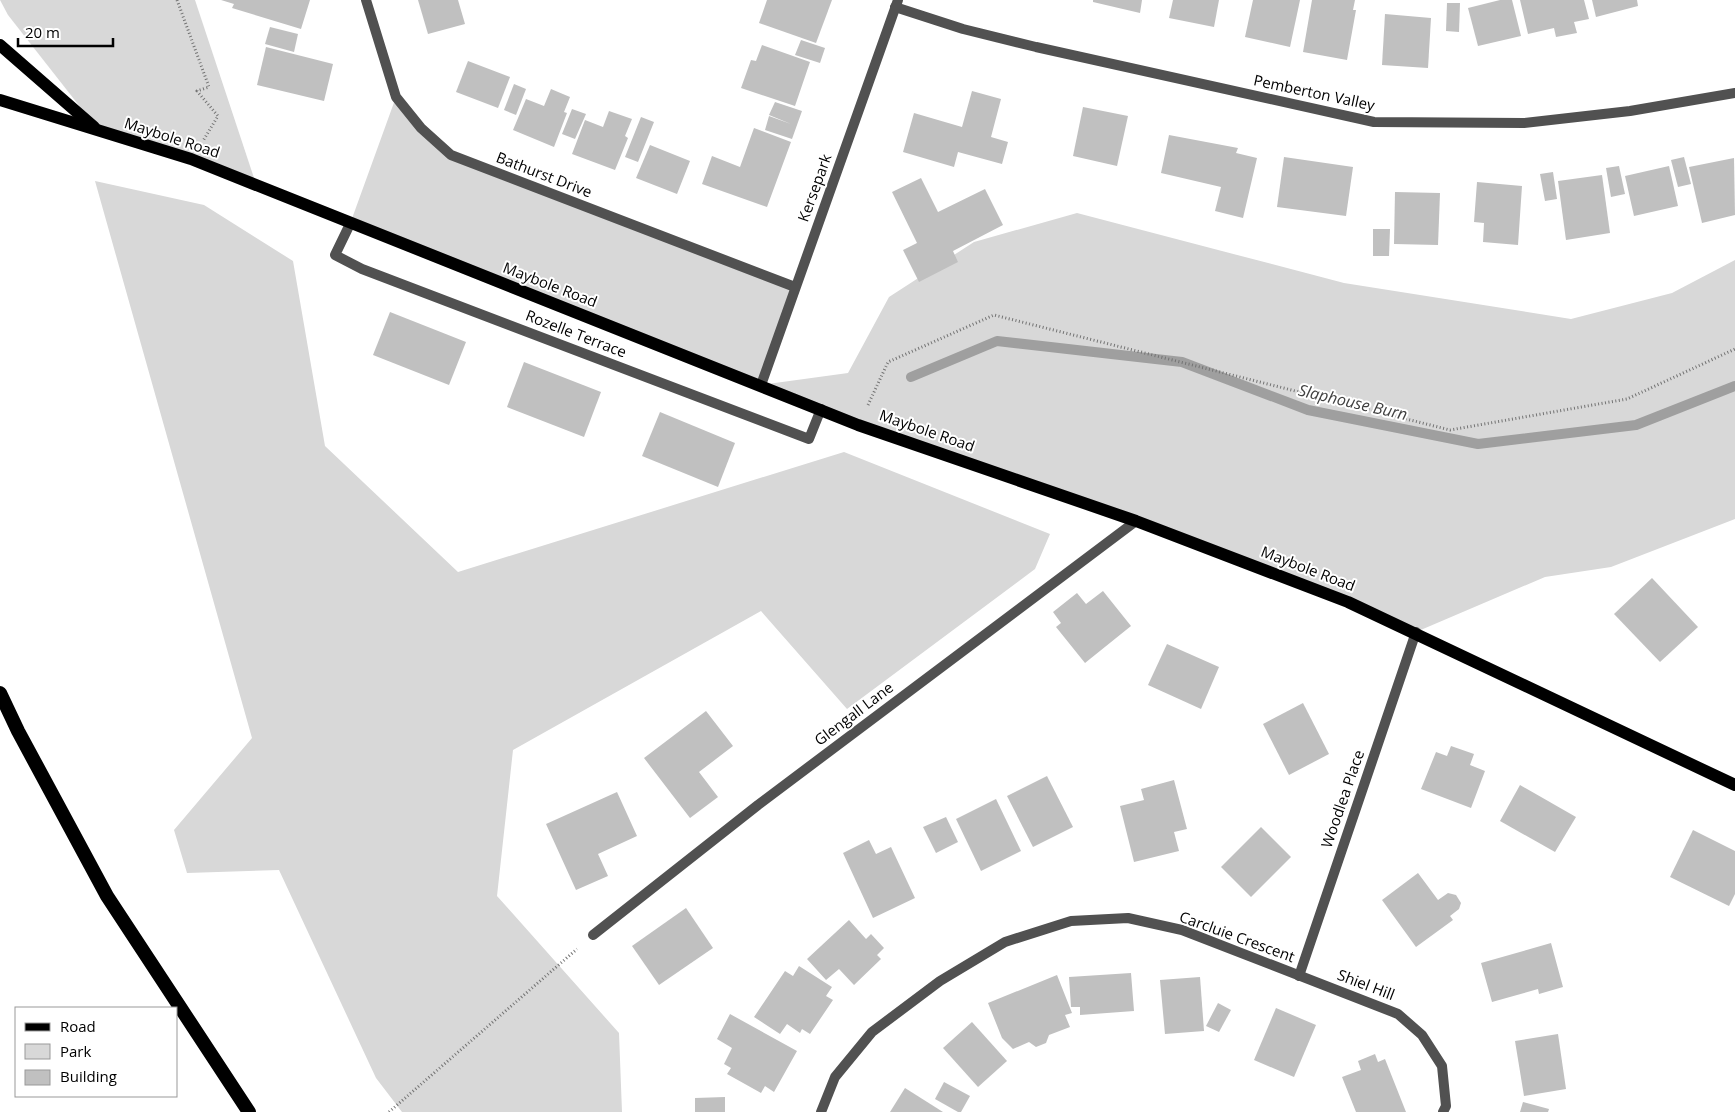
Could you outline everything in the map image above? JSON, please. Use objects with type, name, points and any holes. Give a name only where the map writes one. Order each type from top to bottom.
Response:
[{"type":"highway","points":[[0,693],[18,731],[107,896],[249,1112]]},
{"type":"main road","name":"Maybole Road","points":[[0,45],[99,131]]},
{"type":"main road","name":"Maybole Road","points":[[0,100],[191,159],[858,425],[1136,521],[1348,602],[1416,632],[1735,785]]},
{"type":"street","name":"Bathurst Drive","points":[[366,0],[396,97],[421,128],[451,155],[796,287]]},
{"type":"street","name":"Kersepark","points":[[761,385],[896,3]]},
{"type":"street","name":"Pemberton Valley","points":[[896,3],[963,29],[1374,122],[1524,123],[1630,111],[1735,93]]},
{"type":"street","name":"Rozelle Terrace","points":[[350,224],[335,255],[362,268],[809,439],[821,409]]},
{"type":"street","name":"Glengall Lane","points":[[593,935],[758,805],[1136,521]]},
{"type":"street","name":"Woodlea Place","points":[[1299,976],[1416,632]]},
{"type":"street","name":"Carcluie Crescent","points":[[821,1112],[835,1077],[872,1032],[940,981],[1005,942],[1071,921],[1128,918],[1182,930],[1299,976]]},
{"type":"street","name":"Shiel Hill","points":[[1299,976],[1398,1014],[1422,1035],[1442,1066],[1446,1106],[1443,1112]]},
{"type":"path","points":[[177,0],[209,87],[197,91],[218,116],[191,159]]},
{"type":"path","points":[[858,425],[888,362],[994,315],[1450,430],[1627,399],[1735,349]]},
{"type":"path","points":[[389,1112],[593,935]]},
{"type":"green space","points":[[0,0],[195,0],[256,184],[99,131],[8,15]]},
{"type":"green space","points":[[396,97],[451,155],[795,287],[761,385],[848,373],[889,297],[974,242],[1077,213],[1344,283],[1571,319],[1672,293],[1735,260],[1735,519],[1611,567],[1545,577],[1416,632],[1136,521],[858,425],[350,224]]},
{"type":"green space","points":[[95,181],[204,205],[293,261],[325,446],[458,572],[844,452],[1050,534],[1035,569],[847,709],[761,611],[513,750],[497,896],[619,1033],[622,1112],[402,1112],[376,1078],[279,870],[187,873],[174,830],[252,738]]},
{"type":"building","points":[[221,0],[310,0],[301,29],[232,8],[234,4]]},
{"type":"building","points":[[418,0],[458,0],[465,24],[428,34]]},
{"type":"building","points":[[767,0],[832,0],[816,43],[759,23]]},
{"type":"building","points":[[1093,0],[1142,0],[1140,13],[1093,2]]},
{"type":"building","points":[[1173,0],[1219,0],[1214,27],[1169,18]]},
{"type":"building","points":[[1253,0],[1300,0],[1290,47],[1245,37]]},
{"type":"building","points":[[1312,0],[1355,0],[1353,10],[1356,10],[1347,60],[1303,52]]},
{"type":"building","points":[[1500,0],[1512,0],[1521,36],[1478,46],[1468,8]]},
{"type":"building","points":[[1520,0],[1584,0],[1589,19],[1574,22],[1577,33],[1556,37],[1554,28],[1528,34]]},
{"type":"building","points":[[1592,0],[1637,0],[1638,6],[1596,17]]},
{"type":"building","points":[[1447,3],[1460,3],[1459,32],[1446,31]]},
{"type":"building","points":[[1385,14],[1431,18],[1428,68],[1382,65]]},
{"type":"building","points":[[270,27],[298,34],[294,52],[265,44]]},
{"type":"building","points":[[801,40],[825,48],[820,63],[795,55]]},
{"type":"building","points":[[762,45],[810,62],[795,106],[741,88],[751,60],[756,61]]},
{"type":"building","points":[[266,47],[333,64],[324,101],[257,85]]},
{"type":"building","points":[[468,61],[510,77],[498,108],[456,92]]},
{"type":"building","points":[[514,84],[526,89],[516,115],[504,110]]},
{"type":"building","points":[[551,89],[570,97],[564,112],[567,113],[554,147],[513,130],[526,99],[544,106]]},
{"type":"building","points":[[972,91],[1001,99],[991,137],[1008,142],[1002,164],[958,152],[954,167],[903,152],[914,113],[962,127]]},
{"type":"building","points":[[775,102],[802,111],[792,139],[765,130],[769,116],[791,124],[769,115]]},
{"type":"building","points":[[1083,107],[1128,116],[1117,166],[1073,156]]},
{"type":"building","points":[[572,109],[586,114],[575,139],[562,134]]},
{"type":"building","points":[[609,111],[632,119],[625,136],[628,138],[615,170],[572,154],[585,120],[603,127]]},
{"type":"building","points":[[641,117],[654,122],[638,162],[625,157]]},
{"type":"building","points":[[754,128],[791,142],[767,207],[702,184],[712,156],[740,167]]},
{"type":"building","points":[[1169,135],[1238,148],[1236,153],[1257,158],[1243,218],[1215,211],[1221,187],[1161,173]]},
{"type":"building","points":[[650,145],[690,161],[677,194],[636,178]]},
{"type":"building","points":[[1284,157],[1353,167],[1346,216],[1277,207]]},
{"type":"building","points":[[1684,157],[1691,184],[1678,187],[1671,160]]},
{"type":"building","points":[[1734,158],[1735,215],[1702,223],[1689,167]]},
{"type":"building","points":[[1619,166],[1625,194],[1611,197],[1606,168]]},
{"type":"building","points":[[1669,166],[1678,206],[1634,216],[1625,176]]},
{"type":"building","points":[[1553,172],[1557,199],[1545,201],[1540,174]]},
{"type":"building","points":[[1602,175],[1610,233],[1566,240],[1558,181]]},
{"type":"building","points":[[921,178],[938,212],[985,189],[1003,225],[953,251],[958,262],[919,282],[903,250],[917,243],[892,192]]},
{"type":"building","points":[[1477,182],[1522,186],[1518,245],[1483,242],[1484,223],[1474,222]]},
{"type":"building","points":[[1395,192],[1440,193],[1438,245],[1394,244]]},
{"type":"building","points":[[1373,229],[1390,229],[1389,256],[1373,256]]},
{"type":"building","points":[[390,312],[466,342],[449,385],[373,355]]},
{"type":"building","points":[[524,362],[601,392],[584,437],[507,407]]},
{"type":"building","points":[[660,412],[735,443],[718,487],[642,456]]},
{"type":"building","points":[[1652,578],[1698,627],[1660,662],[1614,614]]},
{"type":"building","points":[[1103,591],[1131,626],[1085,663],[1056,627],[1061,623],[1053,612],[1077,593],[1086,604]]},
{"type":"building","points":[[1167,644],[1219,667],[1201,709],[1148,685]]},
{"type":"building","points":[[1303,703],[1329,754],[1289,775],[1263,724]]},
{"type":"building","points":[[706,711],[733,746],[699,772],[718,797],[690,818],[644,758]]},
{"type":"building","points":[[1451,746],[1474,754],[1470,765],[1485,771],[1471,808],[1421,789],[1436,752],[1447,756]]},
{"type":"building","points":[[1047,776],[1073,827],[1033,847],[1007,796]]},
{"type":"building","points":[[1174,780],[1187,829],[1174,832],[1179,851],[1134,862],[1120,806],[1144,800],[1141,789]]},
{"type":"building","points":[[1520,785],[1576,817],[1555,852],[1500,821]]},
{"type":"building","points":[[617,792],[637,836],[598,854],[608,876],[576,890],[546,824]]},
{"type":"building","points":[[996,799],[1021,851],[981,871],[956,819]]},
{"type":"building","points":[[946,817],[958,842],[936,853],[923,827]]},
{"type":"building","points":[[1261,827],[1291,857],[1251,897],[1221,867]]},
{"type":"building","points":[[1693,830],[1735,851],[1735,894],[1729,906],[1670,877]]},
{"type":"building","points":[[869,840],[876,854],[891,847],[915,898],[873,918],[843,853]]},
{"type":"building","points":[[1418,873],[1438,900],[1448,893],[1456,895],[1461,903],[1459,909],[1450,916],[1453,920],[1416,947],[1382,900]]},
{"type":"building","points":[[686,908],[713,948],[659,985],[632,946]]},
{"type":"building","points":[[849,920],[866,939],[871,934],[884,948],[877,955],[881,959],[854,985],[839,969],[826,980],[807,959]]},
{"type":"building","points":[[1551,943],[1563,987],[1539,994],[1538,989],[1492,1002],[1481,963]]},
{"type":"building","points":[[799,966],[832,987],[826,996],[833,1000],[810,1034],[802,1029],[800,1033],[787,1024],[780,1034],[754,1017],[785,971],[793,976]]},
{"type":"building","points":[[1131,973],[1134,1011],[1080,1015],[1080,1007],[1071,1007],[1069,977]]},
{"type":"building","points":[[1057,975],[1072,1013],[1065,1015],[1070,1027],[1049,1035],[1046,1043],[1036,1047],[1029,1042],[1013,1049],[1002,1038],[988,1003]]},
{"type":"building","points":[[1200,977],[1204,1031],[1165,1034],[1160,980]]},
{"type":"building","points":[[1218,1003],[1231,1010],[1219,1032],[1206,1026]]},
{"type":"building","points":[[1276,1008],[1316,1025],[1294,1077],[1254,1060]]},
{"type":"building","points":[[730,1014],[797,1051],[774,1092],[765,1086],[761,1093],[727,1074],[731,1068],[724,1064],[732,1048],[717,1039]]},
{"type":"building","points":[[972,1022],[1007,1061],[978,1087],[943,1048]]},
{"type":"building","points":[[1558,1034],[1566,1089],[1524,1096],[1515,1041]]},
{"type":"building","points":[[1375,1054],[1378,1062],[1385,1059],[1406,1112],[1356,1112],[1342,1077],[1361,1070],[1358,1061]]},
{"type":"building","points":[[944,1082],[970,1096],[961,1112],[935,1099]]},
{"type":"building","points":[[905,1088],[943,1112],[890,1112]]},
{"type":"building","points":[[725,1097],[725,1112],[695,1112],[695,1098]]},
{"type":"building","points":[[1523,1102],[1549,1109],[1548,1112],[1520,1112]]},
{"type":"waterway","name":"Slaphouse Burn","points":[[911,377],[997,341],[1182,362],[1308,410],[1478,444],[1636,425],[1735,386]]}]
